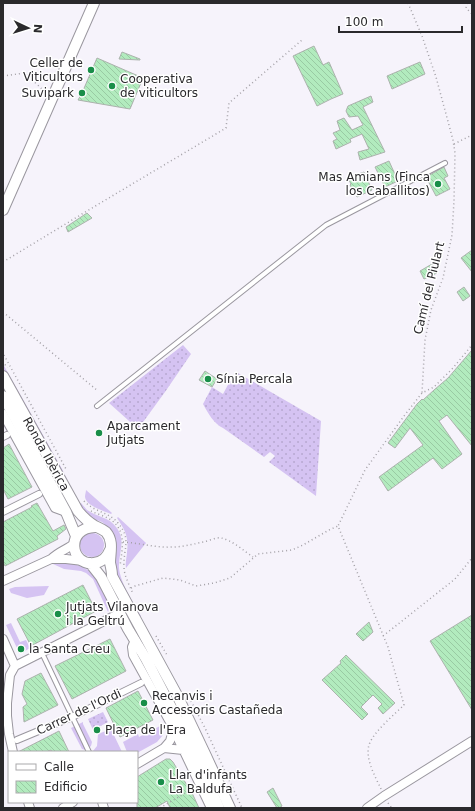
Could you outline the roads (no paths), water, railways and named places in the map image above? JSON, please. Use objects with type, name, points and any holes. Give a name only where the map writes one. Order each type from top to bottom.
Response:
[{"type":"street","points":[[3,210],[94,3]]},
{"type":"street","name":"Ronda Ibèrica","points":[[3,376],[72,502],[85,519],[95,527],[101,529],[110,538],[110,564],[112,576],[178,697],[230,808]]},
{"type":"street","name":"Ronda Ibèrica","points":[[3,396],[66,512],[75,540],[75,551],[78,557],[87,562],[101,577],[183,730],[219,808]]},
{"type":"street","name":"Ronda Ibèrica","points":[[3,414],[55,508],[66,512]]},
{"type":"street","points":[[3,512],[39,494]]},
{"type":"street","points":[[52,559],[56,554],[64,551],[75,540],[81,530],[88,527],[95,527]]},
{"type":"street","points":[[3,581],[52,559],[99,562],[106,558],[110,550]]},
{"type":"street","points":[[13,751],[9,734],[7,703],[10,675],[15,666],[120,613]]},
{"type":"street","points":[[3,639],[15,666]]},
{"type":"street","name":"Ronda Ibèrica","points":[[135,640],[132,647],[133,655],[173,730],[211,808]]},
{"type":"street","name":"Carrer de l'Ordi","points":[[17,740],[72,717],[141,683]]},
{"type":"street","points":[[138,763],[164,748],[170,741],[173,730]]},
{"type":"street","points":[[367,808],[472,741]]},
{"type":"street","points":[[164,748],[183,750]]},
{"type":"lane","points":[[97,406],[326,225],[445,163]]},
{"type":"lane","points":[[42,652],[89,751]]},
{"type":"place","name":"Celler de Viticultors","points":[[91,70]]},
{"type":"place","name":"Cooperativa de viticultors","points":[[112,86]]},
{"type":"place","name":"Suvipark","points":[[82,93]]},
{"type":"place","name":"Mas Amians (Finca los Caballitos)","points":[[438,184]]},
{"type":"place","name":"Sínia Percala","points":[[208,379]]},
{"type":"place","name":"Aparcament Jutjats","points":[[99,433]]},
{"type":"place","name":"Jutjats Vilanova i la Geltrú","points":[[58,614]]},
{"type":"place","name":"la Santa Creu","points":[[21,649]]},
{"type":"place","name":"Recanvis i Accessoris Castañeda","points":[[144,703]]},
{"type":"place","name":"Plaça de l'Era","points":[[97,730]]},
{"type":"place","name":"Llar d'infants La Baldufa","points":[[161,782]]}]
